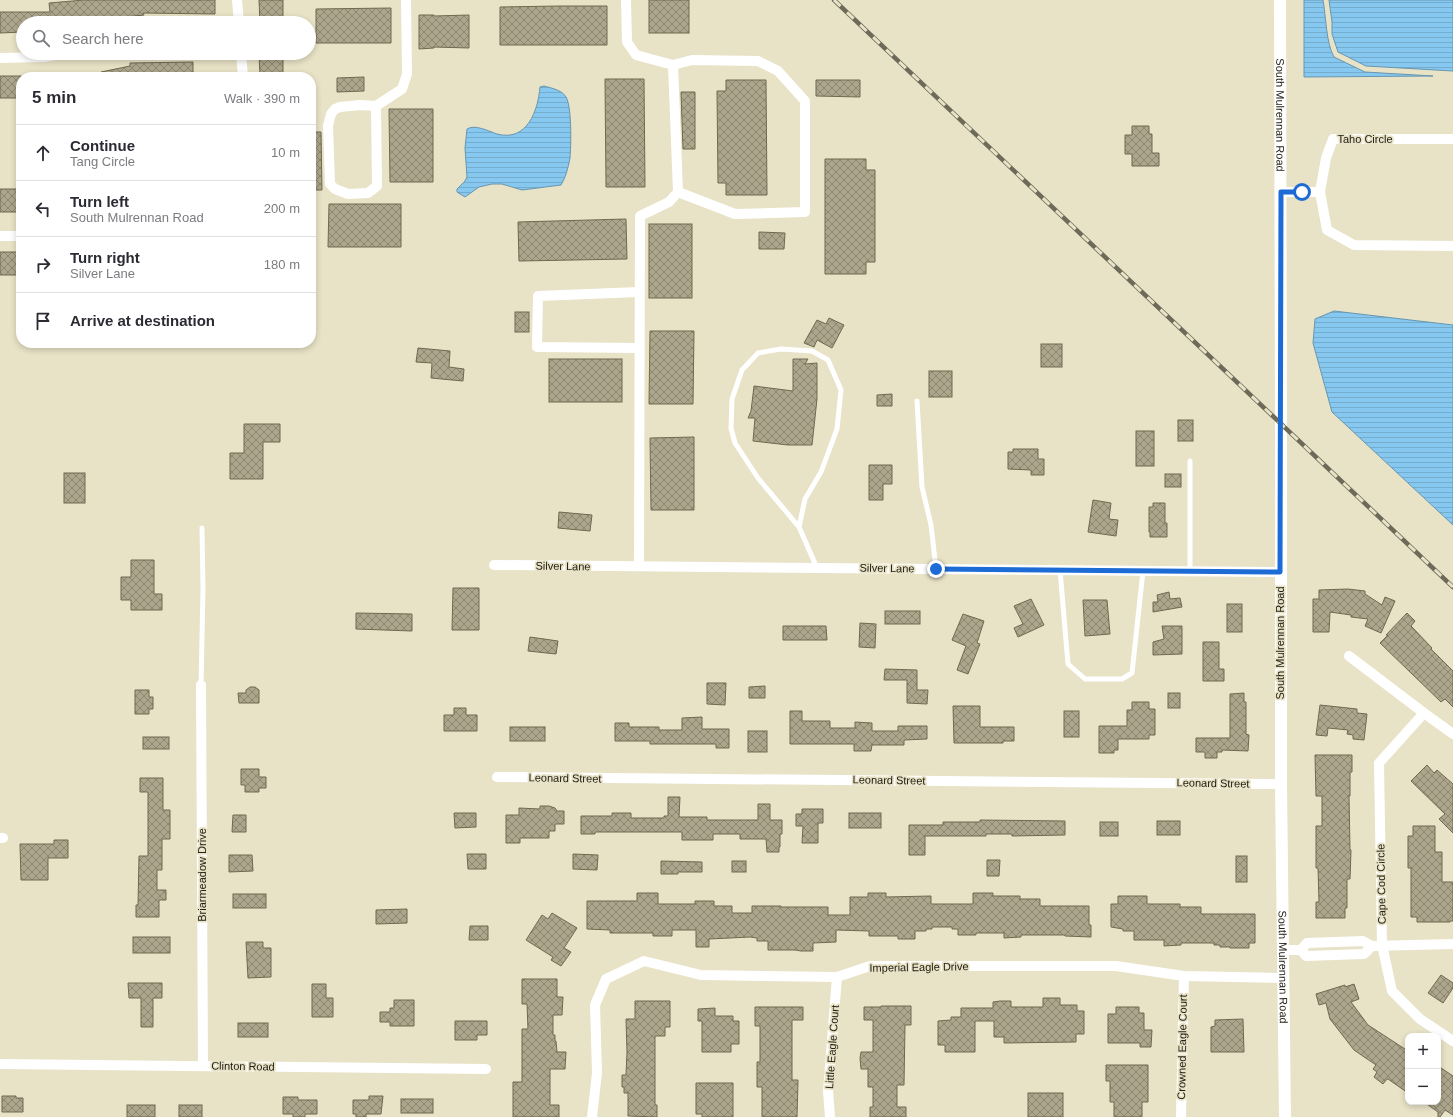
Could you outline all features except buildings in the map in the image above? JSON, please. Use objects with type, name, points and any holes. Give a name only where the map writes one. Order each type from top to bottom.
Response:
[{"type":"street","points":[[237,0],[238,16]]},
{"type":"street","points":[[376,106],[377,186],[368,193],[348,194],[340,192],[330,184],[328,126],[331,114],[340,107],[360,105],[376,106],[402,89],[407,74],[406,0]]},
{"type":"street","points":[[626,0],[627,42],[636,55],[673,65],[692,60],[758,61],[778,71],[805,101],[805,212],[735,214],[678,192]]},
{"type":"street","name":"South Mulrennan Road","points":[[1280,0],[1280,784],[1285,1117]]},
{"type":"street","points":[[0,58],[16,57]]},
{"type":"street","points":[[242,60],[243,72]]},
{"type":"street","points":[[639,566],[640,216],[669,202],[678,192],[673,65]]},
{"type":"street","name":"Taho Circle","points":[[1453,139],[1333,139],[1326,158],[1320,192],[1327,230],[1354,246],[1453,246]]},
{"type":"street","points":[[1281,192],[1320,192]]},
{"type":"street","points":[[0,236],[16,236]]},
{"type":"street","points":[[639,292],[538,296],[537,347],[639,348]]},
{"type":"street","name":"Silver Lane","points":[[494,565],[1280,572]]},
{"type":"street","points":[[1349,656],[1453,734]]},
{"type":"street","name":"Briarmeadow Drive","points":[[201,685],[203,1066]]},
{"type":"street","name":"Cape Cod Circle","points":[[1424,713],[1379,763],[1377,945],[1392,992],[1420,1019],[1453,1041]]},
{"type":"street","name":"Leonard Street","points":[[497,777],[1280,784]]},
{"type":"street","points":[[1283,950],[1301,950],[1306,956],[1364,954],[1377,945],[1453,944]]},
{"type":"street","name":"Imperial Eagle Drive","points":[[592,1117],[597,1073],[595,1005],[606,979],[644,961],[701,975],[836,977],[870,966],[1116,966],[1184,976],[1284,978]]},
{"type":"street","name":"Crowned Eagle Court","points":[[1181,1117],[1184,976]]},
{"type":"street","name":"Little Eagle Court","points":[[830,1117],[828,1091],[836,977]]},
{"type":"street","name":"Clinton Road","points":[[0,1064],[486,1069]]},
{"type":"lane","points":[[799,527],[805,499],[821,472],[837,429],[841,390],[828,360],[812,350],[781,349],[758,353],[742,370],[732,399],[731,428],[735,443],[758,478],[799,527],[817,568]]},
{"type":"lane","points":[[917,401],[922,487],[931,525],[936,569]]},
{"type":"lane","points":[[1190,461],[1190,571]]},
{"type":"lane","points":[[201,685],[203,589],[202,528]]},
{"type":"lane","points":[[1060,570],[1068,664],[1085,679],[1122,680],[1132,673],[1143,571]]},
{"type":"water","points":[[1304,0],[1323,0],[1329,44],[1334,57],[1365,72],[1433,76],[1304,77]]},
{"type":"water","points":[[1329,0],[1453,0],[1453,71],[1366,66],[1338,52],[1332,34]]},
{"type":"water","points":[[544,86],[562,93],[568,102],[571,127],[570,158],[566,176],[561,185],[522,190],[502,184],[492,184],[479,187],[465,197],[457,192],[457,189],[467,177],[465,148],[467,129],[474,127],[497,134],[507,135],[516,133],[523,129],[529,122],[537,106],[540,87]]},
{"type":"water","points":[[1334,311],[1453,325],[1453,525],[1332,412],[1313,343],[1315,319]]},
{"type":"railway","points":[[834,0],[1453,587]]},
{"type":"route","points":[[936,569],[1280,572],[1281,192],[1302,192]]}]
